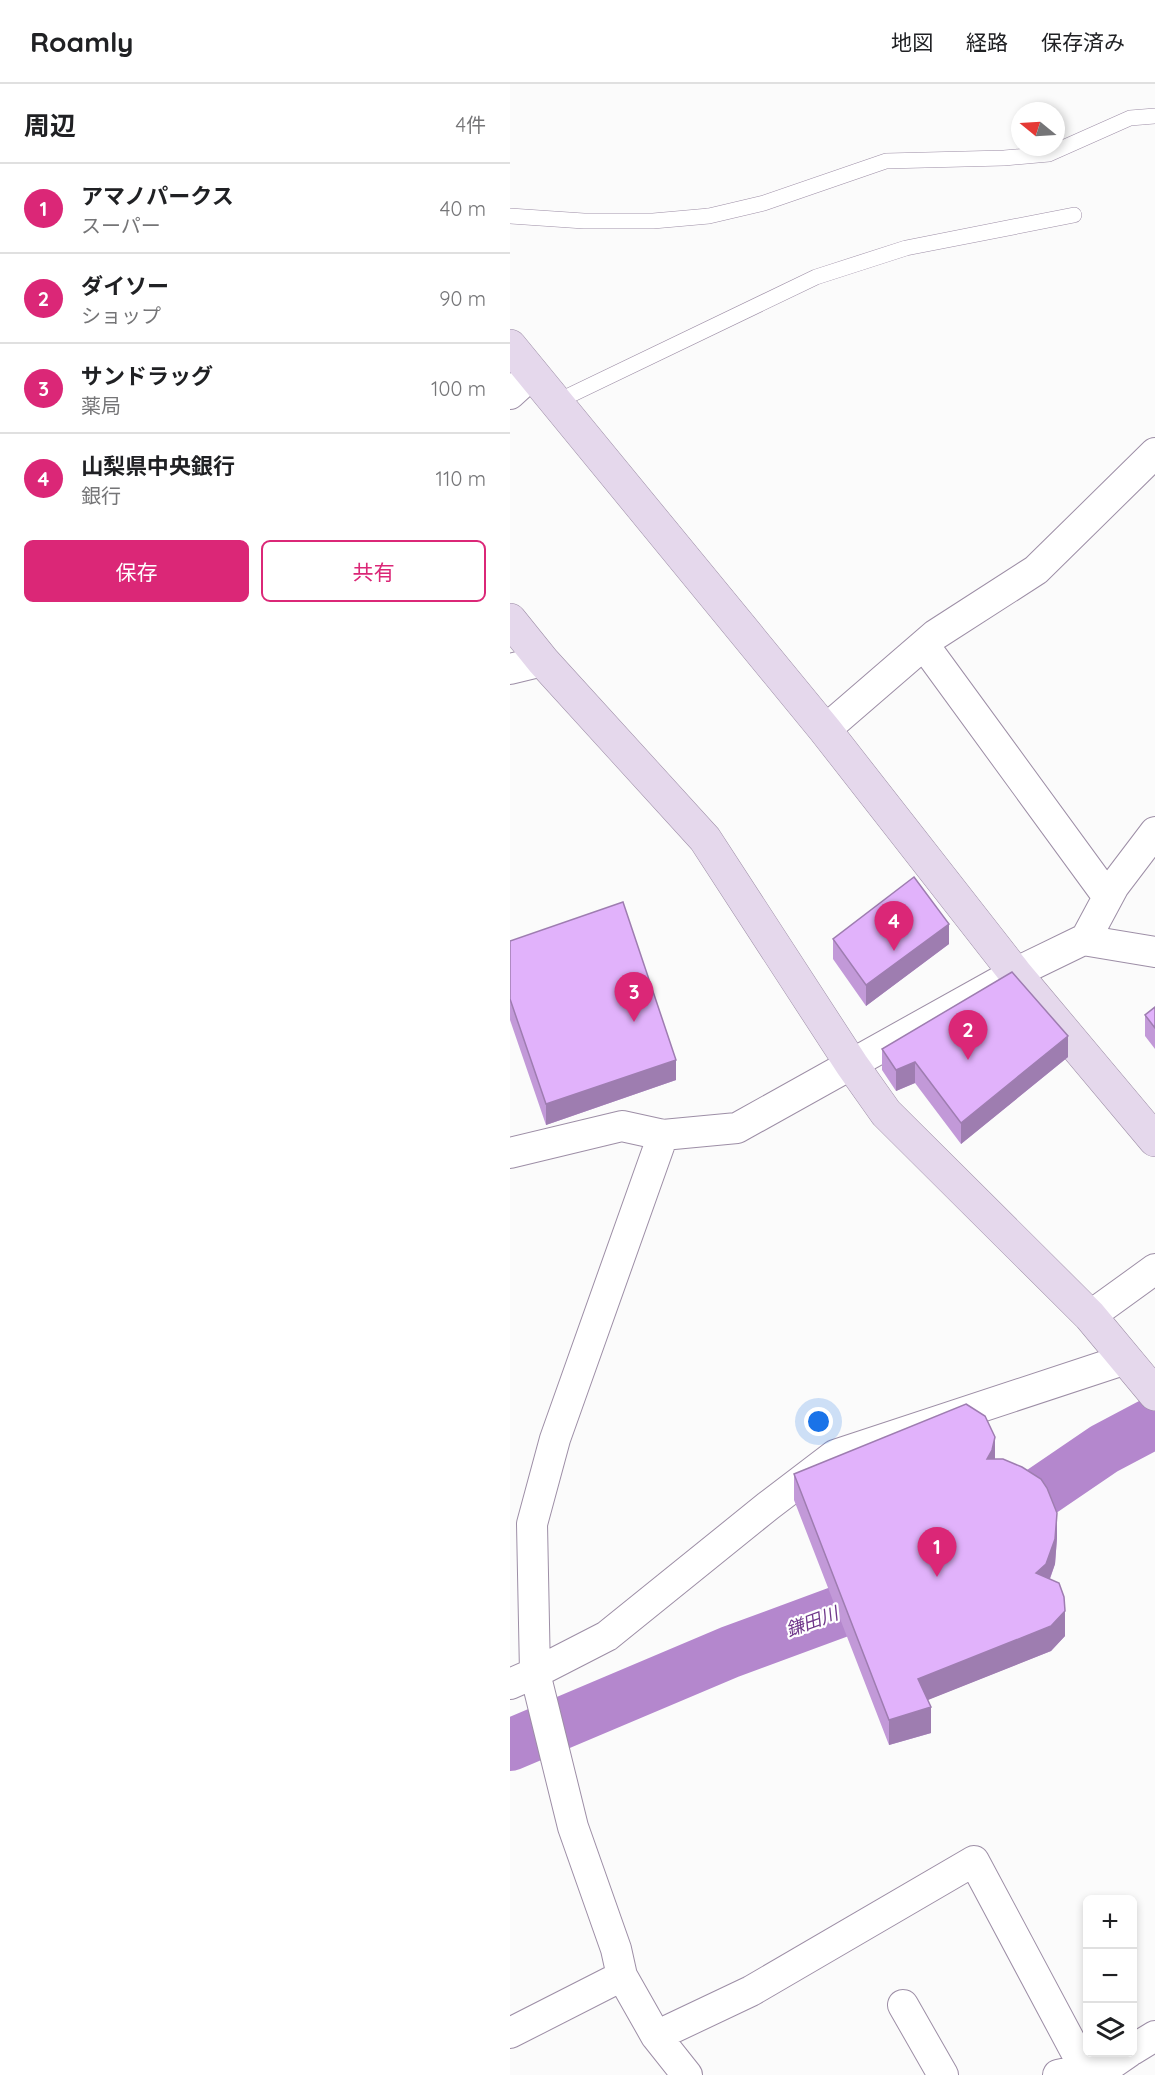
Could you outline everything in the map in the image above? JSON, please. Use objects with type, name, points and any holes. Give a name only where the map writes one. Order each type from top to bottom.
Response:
[{"type":"street","points":[[510,346],[521,383],[556,402],[825,730],[1015,973],[1155,1140]]},
{"type":"street","points":[[825,730],[935,635],[1036,570],[1155,453]]},
{"type":"street","points":[[510,620],[543,661],[705,839],[852,1065],[886,1113],[1090,1316],[1155,1394]]},
{"type":"street","points":[[924,645],[1108,897]]},
{"type":"street","points":[[510,669],[543,661]]},
{"type":"street","points":[[1085,940],[1108,897],[1155,832]]},
{"type":"street","points":[[510,1153],[622,1126],[663,1135],[737,1128],[1015,973],[1085,940],[1155,952]]},
{"type":"street","points":[[663,1135],[555,1438],[532,1524],[522,1679],[615,1949],[622,1976],[656,2036],[687,2075]]},
{"type":"street","points":[[1090,1316],[1155,1269]]},
{"type":"street","points":[[522,1679],[607,1636],[835,1455],[1126,1359]]},
{"type":"street","points":[[656,2036],[751,1991],[974,1861],[1071,2072],[1113,2063],[1122,2057]]},
{"type":"street","points":[[510,2033],[622,1976]]},
{"type":"street","points":[[903,2005],[943,2075]]},
{"type":"street","points":[[1137,2047],[1155,2036]]},
{"type":"lane","points":[[510,216],[584,221],[653,221],[709,216],[764,203],[886,161],[1004,158],[1049,154],[1130,118],[1155,116]]},
{"type":"lane","points":[[556,402],[816,277],[906,248],[1074,215]]},
{"type":"building","points":[[914,877],[949,924],[866,985],[833,939]]},
{"type":"building","points":[[623,902],[676,1060],[546,1104],[510,999],[510,941]]},
{"type":"building","points":[[1012,972],[1068,1036],[961,1123],[915,1062],[896,1070],[882,1049]]},
{"type":"building","points":[[1155,1007],[1155,1028],[1145,1015]]},
{"type":"building","points":[[966,1404],[985,1416],[995,1437],[987,1459],[1003,1459],[1022,1467],[1041,1479],[1047,1488],[1057,1513],[1055,1539],[1046,1564],[1036,1573],[1059,1583],[1064,1597],[1065,1611],[1051,1626],[918,1679],[931,1707],[889,1720],[794,1474]]},
{"type":"waterway","name":"鎌田川","points":[[988,1528],[1104,1449],[1155,1422]]},
{"type":"waterway","name":"鎌田川","points":[[510,1745],[730,1652],[879,1597],[902,1583]]},
{"type":"place","name":"山梨県中央銀行","points":[[894,951]]},
{"type":"place","name":"サンドラッグ","points":[[634,1022]]},
{"type":"place","name":"ダイソー","points":[[968,1060]]},
{"type":"place","name":"アマノパークス","points":[[937,1577]]}]
